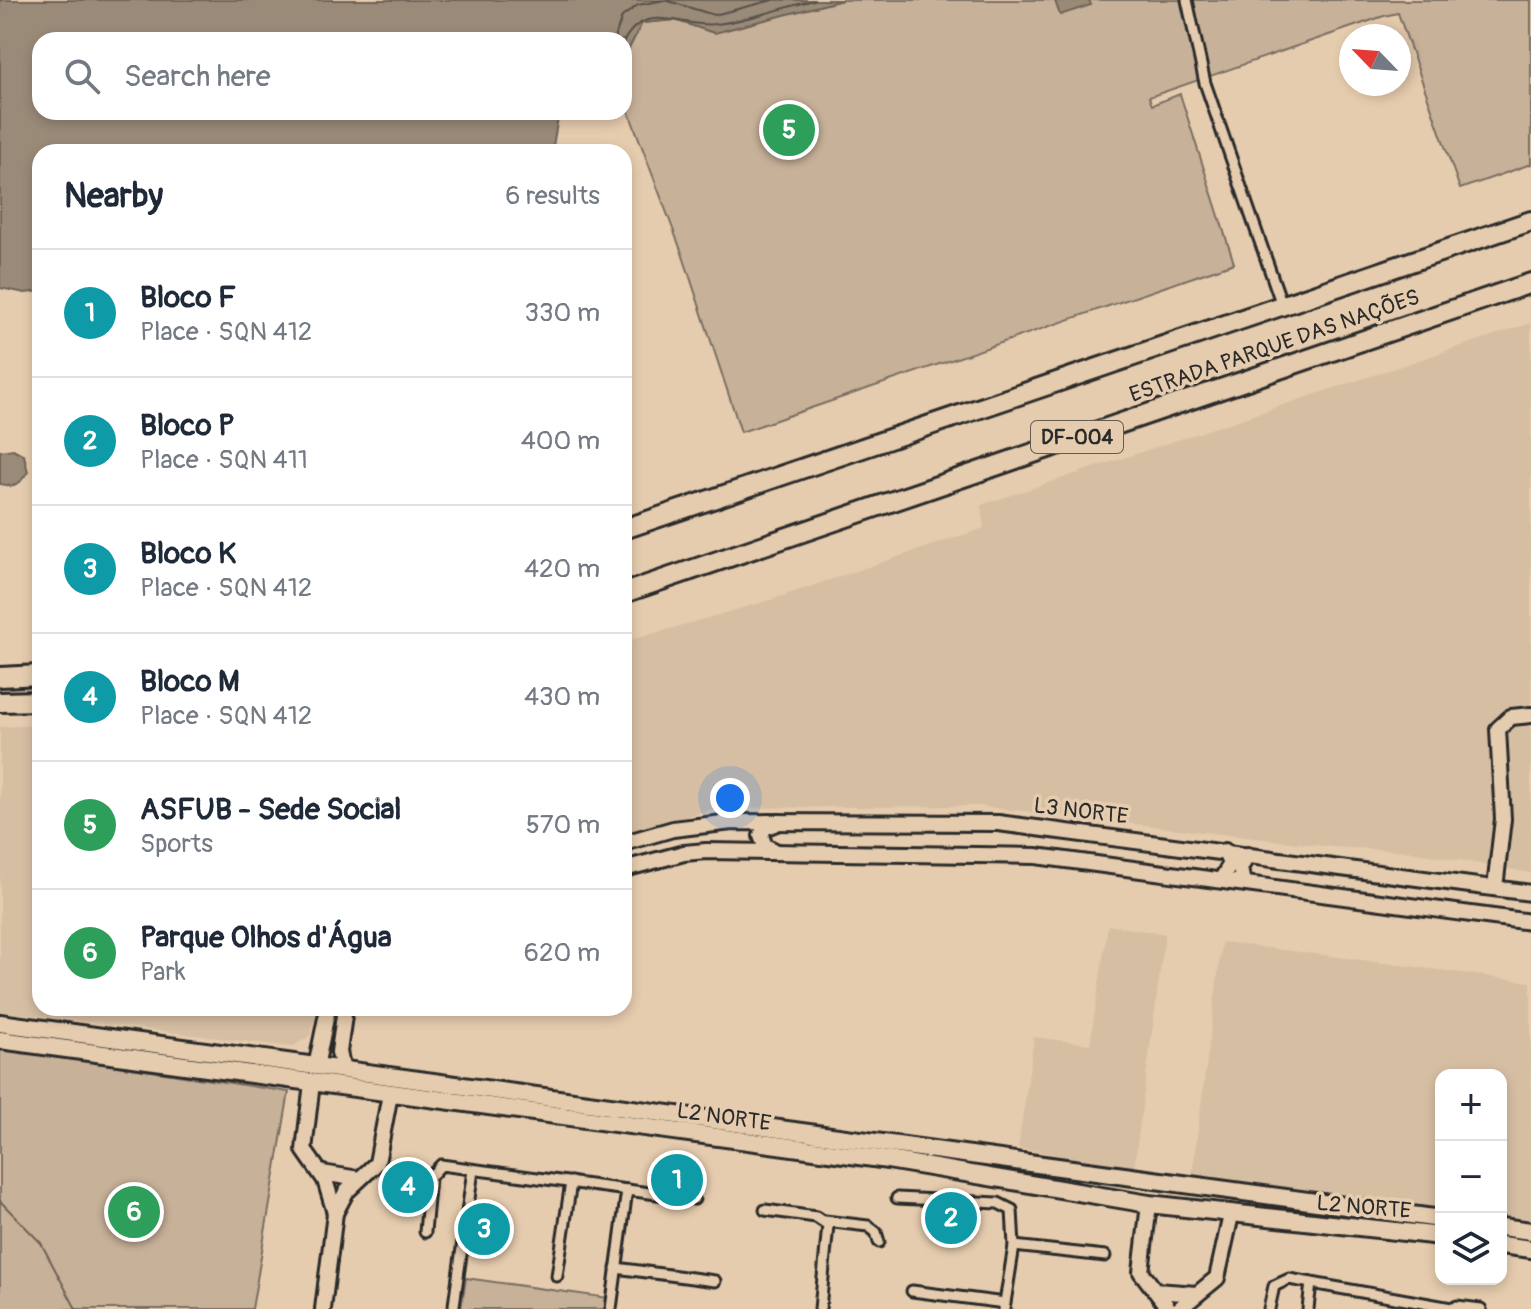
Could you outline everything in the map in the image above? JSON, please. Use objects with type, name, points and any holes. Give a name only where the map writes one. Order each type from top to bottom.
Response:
[{"type":"highway","name":"ESTRADA PARQUE DAS NAÇÕES","points":[[632,526],[1531,221]]},
{"type":"highway","name":"ESTRADA PARQUE DAS NAÇÕES","points":[[632,590],[1531,283]]},
{"type":"highway","points":[[0,677],[32,675]]},
{"type":"highway","points":[[0,702],[32,701]]},
{"type":"main road","points":[[1495,888],[1503,833],[1498,729],[1511,717],[1531,715]]},
{"type":"main road","points":[[775,851],[765,846],[761,836],[764,828],[779,821]]},
{"type":"main road","name":"L3 NORTE","points":[[632,841],[706,823],[1013,823],[1531,893]]},
{"type":"main road","points":[[632,867],[684,853],[775,851],[1036,856],[1531,922]]},
{"type":"main road","points":[[1221,880],[1230,865],[1225,851]]},
{"type":"main road","points":[[1243,883],[1240,868],[1248,855]]},
{"type":"main road","points":[[316,1067],[326,1016]]},
{"type":"main road","points":[[343,1070],[339,1052],[344,1016]]},
{"type":"main road","name":"L2 NORTE","points":[[0,1023],[448,1084],[816,1143],[1093,1196],[1231,1215],[1435,1235]]},
{"type":"main road","name":"L2 NORTE","points":[[0,1040],[445,1101],[1288,1197],[1435,1218]]},
{"type":"main road","points":[[312,1083],[304,1145],[306,1155],[322,1173],[335,1213]]},
{"type":"main road","points":[[445,1101],[448,1084]]},
{"type":"main road","points":[[323,1309],[335,1213],[346,1192],[377,1163],[390,1094]]},
{"type":"main road","points":[[322,1173],[359,1179]]},
{"type":"main road","points":[[1093,1196],[1099,1175]]},
{"type":"main road","points":[[1284,1220],[1288,1197]]},
{"type":"main road","points":[[1149,1204],[1141,1272],[1169,1309]]},
{"type":"main road","points":[[1179,1309],[1213,1283],[1220,1272],[1231,1215]]},
{"type":"main road","points":[[1507,1228],[1531,1231]]},
{"type":"main road","points":[[1507,1246],[1531,1249]]},
{"type":"main road","points":[[1156,1291],[1197,1294]]},
{"type":"street","points":[[1187,0],[1205,83],[1282,305]]},
{"type":"street","points":[[425,1232],[432,1172],[441,1165],[694,1199]]},
{"type":"street","points":[[454,1305],[473,1170]]},
{"type":"street","points":[[557,1276],[571,1182]]},
{"type":"street","points":[[611,1309],[627,1190]]},
{"type":"street","points":[[897,1198],[1007,1206],[1015,1216],[1014,1246],[1004,1306],[912,1291]]},
{"type":"street","points":[[765,1210],[868,1226],[876,1232],[879,1242]]},
{"type":"street","points":[[820,1309],[830,1231],[825,1221]]},
{"type":"street","points":[[1014,1246],[1105,1256]]},
{"type":"street","points":[[616,1268],[715,1281]]},
{"type":"street","points":[[1269,1309],[1277,1282],[1289,1279],[1457,1308],[1481,1309]]},
{"type":"street","points":[[1308,1309],[1311,1283]]},
{"type":"street","points":[[1401,1309],[1403,1298]]},
{"type":"shaded area","points":[[842,0],[1531,0],[1531,164],[1460,189],[1411,50],[1411,24],[1402,24],[1398,13],[1361,24],[1339,24],[1339,32],[1149,97],[1152,105],[1180,94],[1234,263],[741,432],[682,253],[632,120],[632,42],[642,23],[675,20],[714,33]]},
{"type":"shaded area","points":[[1531,323],[1531,873],[1407,851],[1333,847],[978,806],[718,808],[632,831],[632,640],[770,600],[984,528],[981,505]]},
{"type":"shaded area","points":[[32,683],[32,694],[0,696],[0,685]]},
{"type":"shaded area","points":[[32,725],[32,1015],[0,1011],[0,727]]},
{"type":"shaded area","points":[[1108,925],[1165,934],[1134,1168],[1018,1148],[1034,1037],[1090,1044]]},
{"type":"shaded area","points":[[1222,942],[1531,982],[1531,1220],[1507,1217],[1507,1069],[1435,1069],[1435,1207],[1192,1175]]},
{"type":"shaded area","points":[[41,1016],[315,1016],[310,1036],[292,1047]]},
{"type":"shaded area","points":[[0,1048],[289,1092],[252,1309],[0,1309]]},
{"type":"shaded area","points":[[466,1278],[609,1298],[608,1309],[461,1309]]},
{"type":"water","points":[[0,0],[842,0],[714,33],[675,20],[642,23],[632,42],[632,32],[32,32],[32,120],[558,120],[553,144],[32,144],[32,292],[0,288]]},
{"type":"water","points":[[1089,0],[1091,5],[1060,15],[1055,1]]},
{"type":"water","points":[[13,449],[24,455],[28,472],[12,486],[0,484],[0,451]]},
{"type":"waterway","points":[[0,1201],[41,1243],[76,1309]]},
{"type":"place","name":"ASFUB - Sede Social","points":[[789,130]]},
{"type":"place","name":"Bloco F","points":[[677,1180]]},
{"type":"place","name":"Bloco M","points":[[408,1187]]},
{"type":"place","name":"Parque Olhos d'Água","points":[[134,1212]]},
{"type":"place","name":"Bloco P","points":[[951,1218]]},
{"type":"place","name":"Bloco K","points":[[484,1229]]}]
